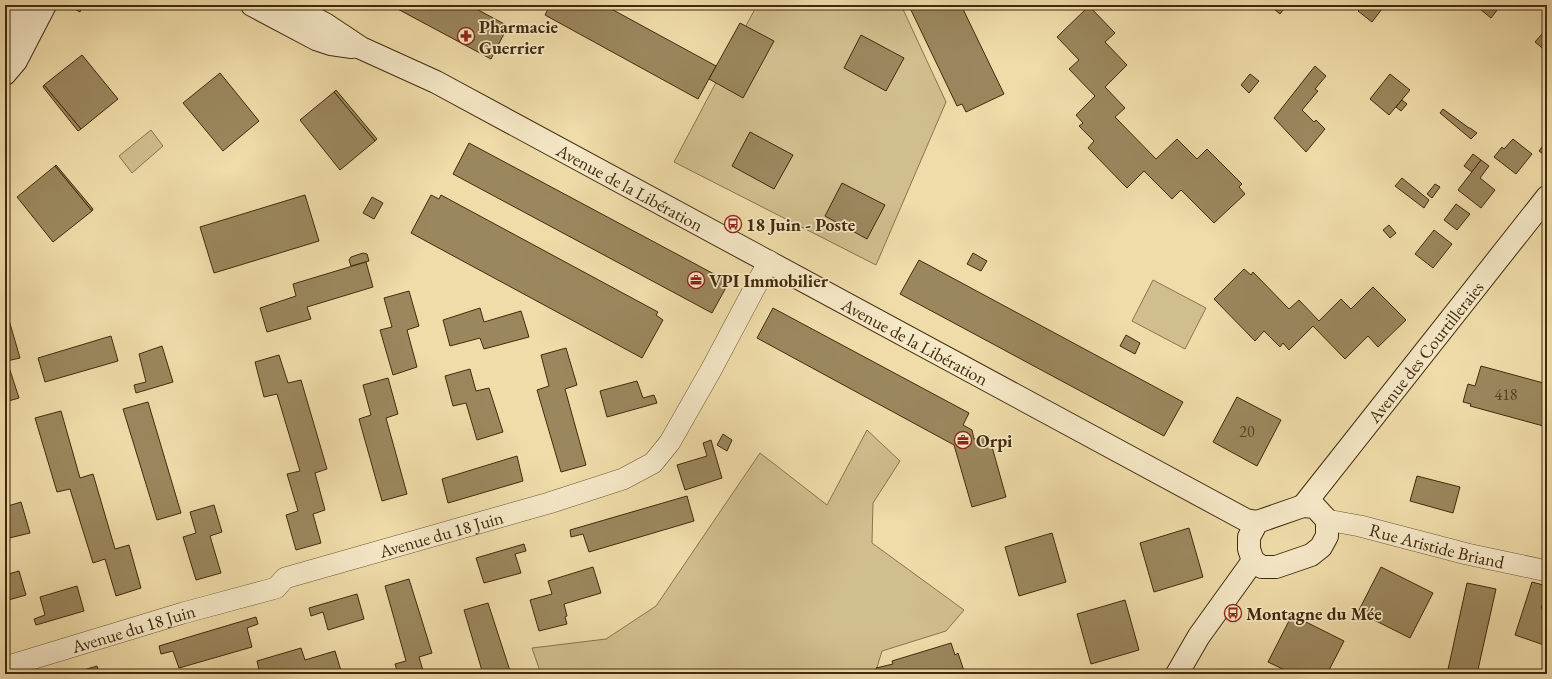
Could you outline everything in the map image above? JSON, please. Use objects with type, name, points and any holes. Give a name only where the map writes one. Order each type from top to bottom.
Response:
[{"type":"street","points":[[5,42],[25,5]]},
{"type":"street","points":[[5,74],[16,61],[45,5]]},
{"type":"street","name":"Avenue de la Libération","points":[[252,5],[316,39],[331,44],[361,48]]},
{"type":"street","name":"Avenue de la Libération","points":[[289,5],[325,24],[361,48],[436,82],[1241,517],[1257,522]]},
{"type":"street","name":"Avenue des Courtilleraies","points":[[1303,506],[1547,197]]},
{"type":"street","name":"Avenue du 18 Juin","points":[[5,667],[183,613],[276,588],[285,578],[542,505],[623,479],[653,463],[670,442],[711,370],[769,261]]},
{"type":"street","points":[[1303,506],[1315,507],[1327,520],[1327,536],[1321,547],[1311,555],[1276,567],[1262,567],[1253,561],[1249,549],[1248,537],[1257,522],[1303,506]]},
{"type":"street","name":"Rue Aristide Briand","points":[[1327,520],[1360,526],[1467,554],[1547,571]]},
{"type":"street","points":[[1177,674],[1203,630],[1253,561]]},
{"type":"shaded area","points":[[757,5],[901,5],[946,102],[876,265],[674,162]]},
{"type":"shaded area","points":[[151,130],[163,146],[132,173],[119,156]]},
{"type":"shaded area","points":[[1153,280],[1206,308],[1185,349],[1132,321]]},
{"type":"shaded area","points":[[867,430],[900,461],[873,503],[872,543],[964,610],[946,631],[882,651],[875,674],[541,674],[532,648],[606,639],[656,606],[760,453],[827,505]]},
{"type":"building","points":[[83,5],[80,12],[69,6]]},
{"type":"building","points":[[469,5],[508,26],[491,59],[392,6]]},
{"type":"building","points":[[550,5],[604,5],[716,66],[698,99],[545,15]]},
{"type":"building","points":[[913,5],[961,5],[1004,94],[966,112],[962,104],[957,106],[910,8]]},
{"type":"building","points":[[1269,5],[1287,5],[1280,14]]},
{"type":"building","points":[[1364,5],[1385,5],[1372,22],[1358,11]]},
{"type":"building","points":[[1475,5],[1501,5],[1491,18]]},
{"type":"building","points":[[1089,6],[1115,33],[1105,42],[1127,65],[1105,87],[1125,108],[1115,117],[1156,159],[1177,139],[1197,159],[1207,149],[1242,184],[1239,187],[1245,194],[1214,223],[1181,190],[1172,199],[1144,171],[1127,188],[1088,148],[1094,141],[1079,126],[1083,123],[1076,115],[1095,96],[1069,69],[1079,60],[1057,37]]},
{"type":"building","points":[[740,23],[774,41],[743,98],[709,79]]},
{"type":"building","points":[[1547,28],[1547,52],[1535,42]]},
{"type":"building","points":[[861,35],[904,58],[886,91],[844,68]]},
{"type":"building","points":[[82,55],[118,99],[81,129],[44,85]]},
{"type":"building","points":[[1315,66],[1326,76],[1315,89],[1318,91],[1302,110],[1314,122],[1316,120],[1325,129],[1306,152],[1274,118]]},
{"type":"building","points":[[220,73],[259,121],[223,151],[183,103]]},
{"type":"building","points":[[1250,74],[1259,81],[1249,93],[1241,85]]},
{"type":"building","points":[[1390,74],[1410,90],[1389,115],[1370,99]]},
{"type":"building","points":[[44,85],[81,129],[78,131],[43,87]]},
{"type":"building","points":[[336,90],[377,139],[375,141],[334,92]]},
{"type":"building","points":[[334,92],[375,141],[340,170],[300,120]]},
{"type":"building","points":[[1402,100],[1407,104],[1401,111],[1396,107]]},
{"type":"building","points":[[1443,109],[1477,133],[1471,139],[1440,113]]},
{"type":"building","points":[[750,132],[793,155],[774,189],[732,166]]},
{"type":"building","points":[[1513,139],[1532,154],[1516,174],[1494,157],[1502,147],[1504,149]]},
{"type":"building","points":[[469,143],[729,282],[712,313],[453,174]]},
{"type":"building","points":[[1545,143],[1547,145],[1547,157],[1539,151]]},
{"type":"building","points":[[1473,154],[1481,160],[1472,172],[1464,166]]},
{"type":"building","points":[[1481,160],[1489,166],[1480,178],[1495,190],[1481,208],[1458,190]]},
{"type":"building","points":[[56,165],[93,209],[92,211],[55,166]]},
{"type":"building","points":[[55,166],[92,211],[53,242],[17,197]]},
{"type":"building","points":[[1402,178],[1429,200],[1424,208],[1395,186]]},
{"type":"building","points":[[842,183],[885,205],[867,239],[825,216]]},
{"type":"building","points":[[1435,184],[1440,187],[1432,198],[1427,194]]},
{"type":"building","points":[[305,195],[319,241],[214,273],[200,227]]},
{"type":"building","points":[[431,195],[439,199],[441,195],[658,312],[656,315],[663,320],[642,358],[411,233]]},
{"type":"building","points":[[372,197],[383,203],[374,219],[363,213]]},
{"type":"building","points":[[1456,204],[1470,214],[1457,230],[1444,220]]},
{"type":"building","points":[[1389,225],[1396,233],[1390,238],[1383,230]]},
{"type":"building","points":[[1434,230],[1452,244],[1433,268],[1415,254]]},
{"type":"building","points":[[363,253],[367,254],[369,261],[351,266],[349,260],[351,257]]},
{"type":"building","points":[[973,253],[987,261],[981,271],[967,264]]},
{"type":"building","points":[[919,260],[1183,402],[1164,436],[900,294]]},
{"type":"building","points":[[366,262],[373,287],[307,307],[311,319],[267,332],[260,308],[296,296],[293,284]]},
{"type":"building","points":[[1244,269],[1251,275],[1253,272],[1289,309],[1299,300],[1319,321],[1341,299],[1351,309],[1373,287],[1406,320],[1378,347],[1368,336],[1345,359],[1313,326],[1289,350],[1283,343],[1280,347],[1264,331],[1255,341],[1214,299]]},
{"type":"building","points":[[409,291],[419,326],[407,330],[417,367],[393,375],[380,330],[392,327],[384,298]]},
{"type":"building","points":[[480,308],[484,322],[521,311],[529,337],[484,349],[480,338],[450,346],[443,320]]},
{"type":"building","points":[[773,308],[969,413],[963,425],[972,430],[974,439],[989,436],[1006,497],[972,507],[954,445],[757,338]]},
{"type":"building","points":[[9,320],[20,358],[7,361],[19,398],[5,402],[5,322]]},
{"type":"building","points":[[1126,335],[1140,343],[1135,354],[1120,346]]},
{"type":"building","points":[[111,336],[118,361],[45,382],[38,358]]},
{"type":"building","points":[[162,346],[173,382],[136,393],[134,385],[146,382],[139,354]]},
{"type":"building","points":[[566,348],[577,385],[565,389],[586,465],[561,472],[537,390],[549,386],[541,355]]},
{"type":"building","points":[[279,355],[288,383],[301,380],[327,469],[315,473],[325,510],[313,514],[321,543],[296,550],[286,515],[298,511],[287,474],[300,471],[277,394],[264,397],[255,362]]},
{"type":"building","points":[[1481,366],[1547,384],[1547,427],[1470,406],[1471,404],[1463,402],[1468,384],[1475,386]]},
{"type":"building","points":[[470,369],[476,391],[489,388],[503,432],[477,440],[466,403],[453,406],[445,376]]},
{"type":"building","points":[[388,378],[398,414],[386,418],[407,494],[382,501],[359,419],[371,415],[363,385]]},
{"type":"building","points":[[637,381],[643,398],[654,395],[657,403],[607,417],[600,391]]},
{"type":"building","points":[[1237,397],[1281,420],[1257,466],[1213,442]]},
{"type":"building","points":[[148,402],[181,513],[157,520],[123,409]]},
{"type":"building","points":[[61,411],[80,478],[93,474],[115,549],[129,545],[141,588],[116,596],[105,559],[93,563],[70,489],[57,492],[35,418]]},
{"type":"building","points":[[723,434],[732,440],[727,451],[717,445]]},
{"type":"building","points":[[711,440],[722,478],[685,490],[677,465],[707,456],[703,443]]},
{"type":"building","points":[[517,456],[523,481],[448,503],[442,479]]},
{"type":"building","points":[[1417,476],[1460,487],[1453,513],[1410,501]]},
{"type":"building","points":[[5,496],[8,506],[21,502],[30,533],[5,539]]},
{"type":"building","points":[[687,496],[694,521],[589,552],[583,534],[571,537],[570,530]]},
{"type":"building","points":[[214,505],[222,532],[210,536],[221,573],[196,580],[183,537],[196,533],[190,512]]},
{"type":"building","points":[[1189,528],[1203,577],[1154,592],[1140,543]]},
{"type":"building","points":[[1052,533],[1066,582],[1019,596],[1005,547]]},
{"type":"building","points":[[524,544],[526,551],[515,554],[521,573],[484,583],[476,558]]},
{"type":"building","points":[[593,567],[601,593],[564,604],[567,624],[539,631],[530,600],[552,594],[548,581]]},
{"type":"building","points":[[1381,567],[1433,593],[1410,638],[1358,612]]},
{"type":"building","points":[[19,571],[26,595],[5,601],[5,575]]},
{"type":"building","points":[[409,579],[432,653],[419,657],[424,674],[398,674],[395,664],[406,661],[385,586]]},
{"type":"building","points":[[1532,582],[1547,586],[1547,592],[1541,608],[1547,610],[1547,634],[1544,645],[1515,635]]},
{"type":"building","points":[[1467,583],[1496,589],[1477,674],[1447,674]]},
{"type":"building","points":[[77,586],[84,611],[36,625],[34,619],[45,615],[40,597]]},
{"type":"building","points":[[357,594],[364,619],[328,630],[323,612],[311,616],[309,608]]},
{"type":"building","points":[[1125,600],[1139,650],[1091,664],[1077,614]]},
{"type":"building","points":[[488,603],[511,674],[483,674],[464,610]]},
{"type":"building","points":[[1292,615],[1344,641],[1327,674],[1293,674],[1268,662]]},
{"type":"building","points":[[256,617],[258,624],[247,628],[252,647],[179,668],[173,651],[161,654],[159,646]]},
{"type":"building","points":[[951,643],[955,655],[958,653],[965,674],[878,674],[876,668],[893,664],[892,661]]},
{"type":"building","points":[[301,648],[305,660],[335,651],[342,674],[260,674],[257,661]]},
{"type":"building","points":[[97,666],[99,673],[70,674]]},
{"type":"place","name":"Pharmacie Guerrier","points":[[466,36]]},
{"type":"place","name":"18 Juin - Poste","points":[[733,224]]},
{"type":"place","name":"VPI Immobilier","points":[[696,280]]},
{"type":"place","name":"Orpi","points":[[963,440]]},
{"type":"place","name":"Montagne du Mée","points":[[1233,613]]}]
